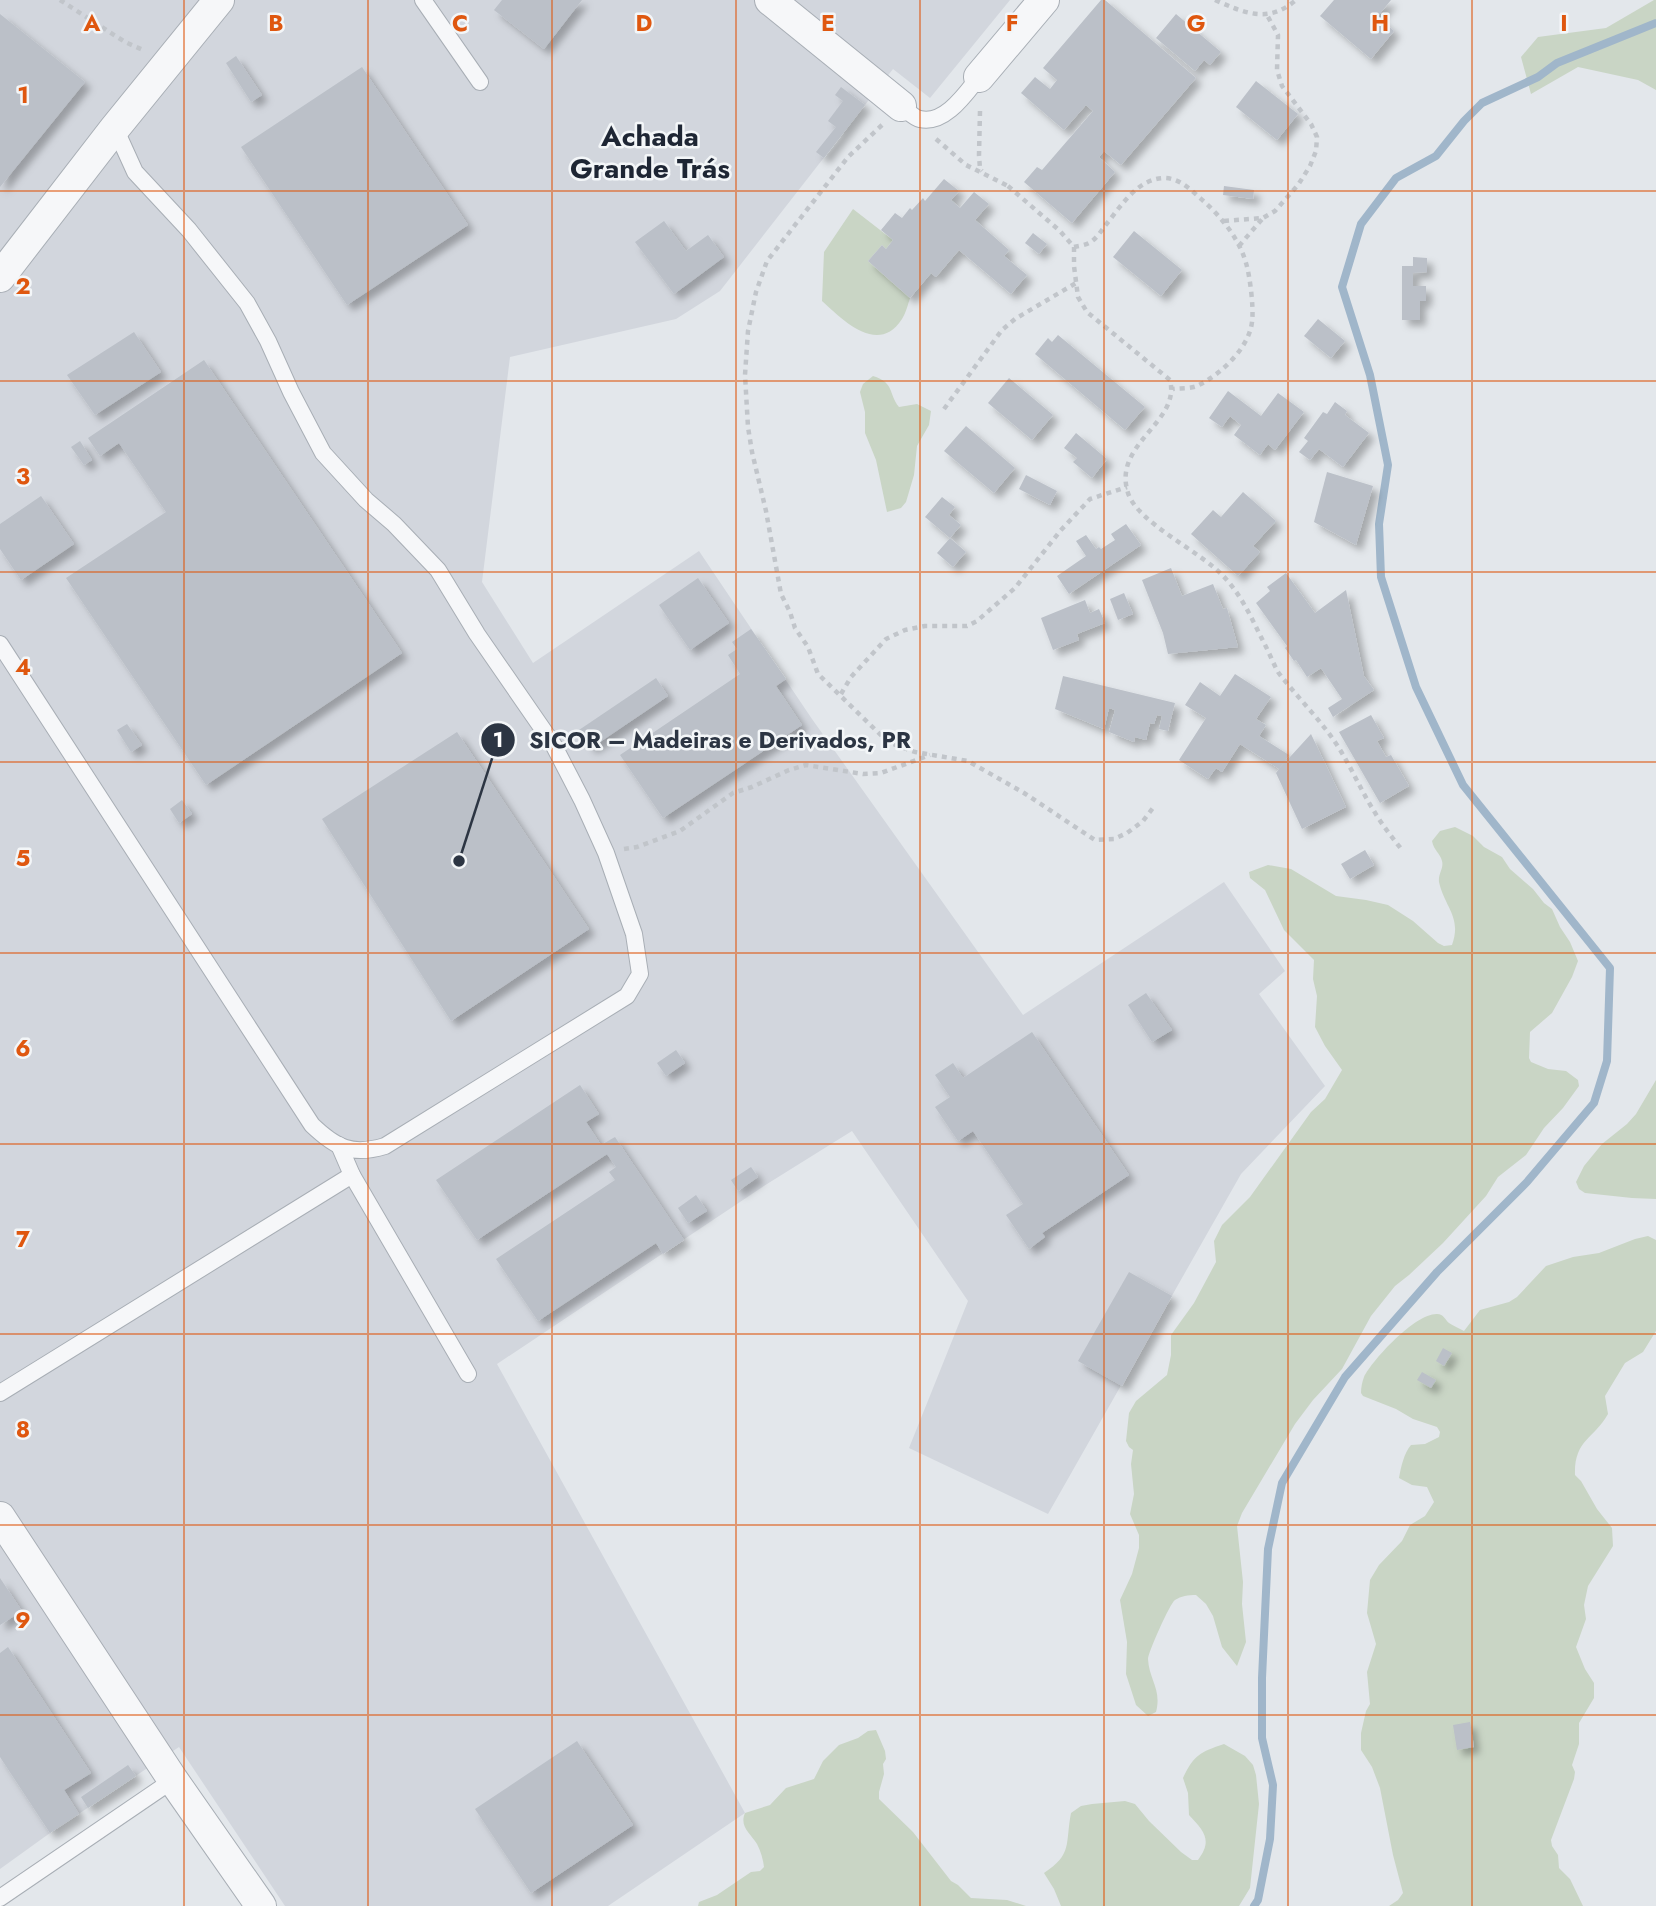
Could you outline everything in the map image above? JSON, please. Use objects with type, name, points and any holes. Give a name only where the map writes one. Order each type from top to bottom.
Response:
[{"type":"street","points":[[0,276],[219,0]]},
{"type":"street","points":[[770,0],[901,106]]},
{"type":"street","points":[[979,77],[1044,0]]},
{"type":"street","points":[[0,1517],[173,1780],[261,1906]]},
{"type":"lane","points":[[423,0],[480,82]]},
{"type":"lane","points":[[901,106],[918,119],[933,119],[947,112],[979,77]]},
{"type":"lane","points":[[0,644],[312,1125],[324,1137],[339,1145],[356,1152],[385,1146],[627,996],[640,974],[634,934],[606,853],[553,744],[477,634],[438,570],[323,453],[247,303],[189,230],[135,172],[115,128]]},
{"type":"lane","points":[[339,1145],[352,1175],[468,1374]]},
{"type":"lane","points":[[0,1393],[352,1175]]},
{"type":"lane","points":[[0,1898],[173,1780]]},
{"type":"path","points":[[60,0],[125,42],[169,62]]},
{"type":"path","points":[[1215,0],[1236,9],[1267,16],[1288,7],[1296,0]]},
{"type":"path","points":[[1239,246],[1263,218],[1275,211],[1298,186],[1316,151],[1317,137],[1311,124],[1282,86],[1277,70],[1278,35],[1267,16]]},
{"type":"path","points":[[979,77],[981,169],[1008,186],[1060,231],[1074,247],[1073,267],[1078,297],[1087,312],[1170,380],[1171,399],[1166,409],[1133,452],[1126,467],[1125,481],[1129,496],[1139,511],[1224,577],[1239,595],[1277,670],[1334,741],[1374,811],[1402,850]]},
{"type":"path","points":[[1008,186],[966,165],[901,106],[849,157],[767,261],[755,292],[748,331],[745,375],[751,452],[766,511],[781,594],[795,628],[808,646],[818,674],[888,742],[915,752],[968,761],[1008,783],[1095,840],[1114,839],[1126,834],[1143,821],[1153,808]]},
{"type":"path","points":[[1074,247],[1090,243],[1127,199],[1150,180],[1166,178],[1184,184],[1223,221],[1246,263],[1252,322],[1247,338],[1236,356],[1220,371],[1197,387],[1172,389]]},
{"type":"path","points":[[1223,221],[1263,218]]},
{"type":"path","points":[[944,410],[1009,324],[1076,283]]},
{"type":"path","points":[[841,694],[851,677],[886,639],[905,630],[925,626],[967,626],[976,621],[1015,588],[1061,530],[1090,499],[1127,487]]},
{"type":"path","points":[[606,853],[637,847],[680,831],[733,793],[797,767],[806,765],[863,774],[881,773],[932,754]]},
{"type":"shaded area","points":[[0,0],[1010,0],[930,98],[893,69],[720,291],[676,319],[510,357],[482,582],[533,663],[699,551],[812,719],[1023,1015],[1224,882],[1285,971],[1259,994],[1325,1086],[1241,1174],[1048,1514],[909,1448],[968,1301],[852,1131],[767,1184],[497,1364],[745,1813],[608,1906],[285,1906],[179,1747],[0,1869]]},
{"type":"green space","points":[[1654,0],[1656,90],[1638,80],[1578,67],[1531,94],[1521,57],[1538,37],[1606,28]]},
{"type":"green space","points":[[853,209],[893,240],[886,249],[882,245],[868,261],[910,298],[902,319],[893,330],[882,334],[872,335],[850,325],[822,301],[824,252]]},
{"type":"green space","points":[[873,376],[888,385],[899,407],[917,404],[931,411],[929,425],[917,446],[914,475],[906,502],[901,508],[887,512],[876,460],[865,433],[865,412],[860,392],[863,384]]},
{"type":"green space","points":[[1455,827],[1502,857],[1510,869],[1552,909],[1570,942],[1578,961],[1552,1013],[1530,1032],[1529,1058],[1531,1062],[1548,1069],[1566,1071],[1578,1080],[1579,1086],[1544,1128],[1526,1155],[1498,1177],[1486,1196],[1443,1243],[1395,1286],[1371,1316],[1342,1369],[1295,1424],[1242,1513],[1237,1526],[1246,1642],[1237,1666],[1222,1647],[1213,1616],[1206,1604],[1196,1595],[1175,1600],[1148,1659],[1157,1704],[1156,1712],[1148,1716],[1136,1705],[1126,1674],[1127,1642],[1120,1600],[1132,1574],[1139,1548],[1139,1535],[1130,1514],[1134,1494],[1131,1464],[1133,1450],[1126,1441],[1129,1413],[1136,1401],[1167,1375],[1171,1335],[1194,1303],[1216,1262],[1214,1241],[1222,1225],[1250,1197],[1311,1112],[1325,1099],[1342,1070],[1315,1027],[1317,996],[1313,979],[1314,960],[1284,930],[1265,890],[1250,878],[1249,872],[1268,865],[1291,869],[1336,896],[1388,905],[1413,921],[1438,943],[1444,946],[1452,945],[1455,935],[1454,920],[1439,882],[1442,861],[1432,841],[1440,831]]},
{"type":"green space","points":[[1656,1080],[1656,1199],[1585,1193],[1579,1189],[1576,1182],[1584,1166],[1602,1144],[1636,1114]]},
{"type":"green space","points":[[1648,1236],[1656,1240],[1656,1331],[1643,1352],[1625,1363],[1605,1396],[1608,1414],[1581,1447],[1576,1463],[1575,1475],[1612,1528],[1613,1546],[1588,1586],[1584,1605],[1586,1619],[1576,1647],[1594,1683],[1594,1698],[1579,1723],[1579,1744],[1572,1765],[1574,1779],[1551,1840],[1558,1855],[1559,1868],[1570,1879],[1583,1906],[1389,1906],[1403,1893],[1380,1788],[1372,1767],[1361,1750],[1361,1733],[1370,1704],[1367,1672],[1376,1644],[1367,1613],[1370,1580],[1379,1565],[1402,1541],[1410,1525],[1425,1516],[1434,1502],[1427,1487],[1412,1485],[1399,1478],[1411,1445],[1425,1444],[1439,1437],[1440,1432],[1437,1427],[1363,1396],[1361,1391],[1364,1377],[1376,1359],[1396,1338],[1428,1316],[1441,1315],[1464,1331],[1480,1310],[1517,1297],[1546,1266],[1573,1257],[1599,1253]]},
{"type":"green space","points":[[876,1730],[886,1759],[879,1799],[913,1832],[951,1881],[971,1898],[1007,1900],[1026,1906],[698,1906],[699,1902],[717,1895],[751,1872],[760,1871],[764,1867],[757,1844],[745,1826],[745,1813],[770,1805],[786,1788],[814,1779],[823,1761],[839,1745]]},
{"type":"green space","points":[[1224,1744],[1245,1756],[1253,1765],[1259,1804],[1250,1888],[1239,1906],[1061,1906],[1044,1873],[1064,1854],[1071,1813],[1081,1806],[1125,1801],[1135,1804],[1181,1852],[1192,1860],[1198,1860],[1206,1841],[1199,1826],[1189,1815],[1188,1793],[1183,1778],[1199,1755]]},
{"type":"building","points":[[502,0],[582,0],[544,49],[494,10]]},
{"type":"building","points":[[1101,0],[1105,0],[1196,78],[1121,165],[1104,151],[1099,157],[1115,172],[1072,223],[1024,182],[1037,167],[1042,170],[1093,111],[1086,105],[1064,130],[1021,93],[1035,77],[1050,89],[1057,80],[1043,68]]},
{"type":"building","points":[[1334,0],[1391,0],[1378,16],[1394,31],[1371,59],[1320,16]]},
{"type":"building","points":[[0,14],[85,82],[0,187]]},
{"type":"building","points":[[1176,14],[1221,52],[1210,65],[1204,60],[1195,71],[1156,38]]},
{"type":"building","points":[[236,56],[262,95],[251,102],[226,63]]},
{"type":"building","points":[[362,67],[468,225],[347,305],[241,147]]},
{"type":"building","points":[[1256,81],[1298,114],[1277,140],[1236,107]]},
{"type":"building","points":[[841,87],[865,105],[824,158],[816,152],[836,127],[828,121],[843,101],[835,95]]},
{"type":"building","points":[[944,179],[959,191],[951,200],[960,208],[974,192],[989,204],[975,220],[1009,250],[1004,256],[1027,275],[1011,294],[959,250],[936,277],[931,273],[910,298],[868,261],[882,245],[886,249],[893,240],[881,230],[895,213],[902,218],[923,198],[925,201]]},
{"type":"building","points":[[1224,186],[1254,190],[1253,199],[1223,195]]},
{"type":"building","points":[[664,221],[686,251],[708,235],[724,257],[674,294],[635,242]]},
{"type":"building","points":[[1134,231],[1182,270],[1161,296],[1113,257]]},
{"type":"building","points":[[1033,233],[1047,244],[1039,254],[1025,243]]},
{"type":"building","points":[[1413,257],[1427,258],[1427,272],[1413,273],[1413,286],[1426,286],[1426,301],[1420,301],[1420,320],[1402,320],[1402,266],[1413,266]]},
{"type":"building","points":[[1318,319],[1345,341],[1331,358],[1304,336]]},
{"type":"building","points":[[134,332],[161,372],[95,415],[67,375]]},
{"type":"building","points":[[1058,335],[1145,407],[1125,430],[1035,354],[1048,338],[1052,342]]},
{"type":"building","points":[[204,360],[402,653],[206,785],[66,578],[166,512],[119,443],[100,456],[88,438]]},
{"type":"building","points":[[1009,378],[1053,415],[1032,440],[988,403]]},
{"type":"building","points":[[1228,391],[1261,416],[1278,393],[1304,412],[1275,450],[1268,444],[1260,455],[1234,435],[1241,425],[1230,416],[1222,427],[1209,418]]},
{"type":"building","points":[[1335,402],[1347,411],[1345,415],[1369,433],[1343,467],[1319,449],[1310,460],[1299,452],[1308,441],[1304,438],[1323,412],[1327,414]]},
{"type":"building","points":[[966,426],[1015,468],[994,493],[944,451]]},
{"type":"building","points":[[1076,433],[1107,459],[1092,478],[1073,462],[1077,458],[1064,448]]},
{"type":"building","points":[[80,441],[92,460],[84,465],[71,447]]},
{"type":"building","points":[[1327,472],[1373,486],[1356,545],[1314,522]]},
{"type":"building","points":[[1026,475],[1057,491],[1050,505],[1019,489]]},
{"type":"building","points":[[1243,492],[1276,521],[1253,546],[1260,552],[1238,576],[1191,534],[1213,510],[1221,517]]},
{"type":"building","points":[[41,496],[74,544],[21,580],[0,549],[0,524]]},
{"type":"building","points":[[942,497],[955,507],[949,515],[961,525],[950,538],[925,517]]},
{"type":"building","points":[[1126,524],[1141,545],[1069,594],[1057,576],[1086,556],[1076,541],[1086,535],[1096,549],[1101,549],[1115,540],[1111,534]]},
{"type":"building","points":[[950,538],[966,552],[953,567],[937,553]]},
{"type":"building","points":[[1171,568],[1182,596],[1213,584],[1223,609],[1227,608],[1238,647],[1168,654],[1163,633],[1142,580]]},
{"type":"building","points":[[1286,573],[1315,613],[1346,590],[1364,676],[1374,690],[1333,717],[1328,708],[1342,699],[1321,668],[1307,677],[1256,603],[1270,591],[1267,587]]},
{"type":"building","points":[[698,578],[729,623],[690,650],[659,605]]},
{"type":"building","points":[[1124,593],[1133,614],[1118,620],[1110,599]]},
{"type":"building","points":[[1085,600],[1090,613],[1099,609],[1105,623],[1077,634],[1079,640],[1053,650],[1041,618]]},
{"type":"building","points":[[751,629],[786,679],[776,686],[802,725],[663,818],[620,755],[740,674],[728,655],[737,649],[732,642]]},
{"type":"building","points":[[1235,674],[1271,697],[1256,719],[1266,725],[1259,736],[1289,755],[1279,769],[1240,744],[1222,772],[1216,768],[1208,779],[1179,760],[1206,718],[1185,705],[1200,682],[1220,696]]},
{"type":"building","points":[[1063,676],[1175,703],[1168,731],[1159,729],[1162,716],[1157,715],[1154,724],[1150,723],[1146,740],[1135,737],[1134,742],[1109,732],[1115,710],[1109,708],[1104,729],[1055,709]]},
{"type":"building","points":[[656,678],[668,696],[591,748],[579,730]]},
{"type":"building","points":[[1371,715],[1384,738],[1377,741],[1386,757],[1391,755],[1409,786],[1380,803],[1339,732]]},
{"type":"building","points":[[127,724],[142,745],[131,752],[117,730]]},
{"type":"building","points":[[457,732],[589,929],[451,1021],[322,819]]},
{"type":"building","points":[[1311,734],[1346,807],[1302,829],[1276,773]]},
{"type":"building","points":[[182,800],[192,814],[179,823],[170,809]]},
{"type":"building","points":[[1365,850],[1374,865],[1350,879],[1341,864]]},
{"type":"building","points":[[1146,993],[1172,1030],[1152,1042],[1128,1005]]},
{"type":"building","points":[[1032,1032],[1129,1175],[1042,1233],[1045,1237],[1029,1249],[1006,1215],[1023,1204],[973,1131],[958,1141],[935,1107],[950,1097],[935,1075],[953,1063],[963,1078]]},
{"type":"building","points":[[676,1050],[685,1063],[666,1076],[657,1063]]},
{"type":"building","points":[[580,1085],[599,1114],[586,1122],[601,1145],[615,1137],[684,1240],[663,1254],[656,1243],[538,1321],[496,1259],[615,1180],[609,1172],[616,1167],[607,1154],[477,1240],[436,1180]]},
{"type":"building","points":[[751,1167],[758,1177],[738,1191],[731,1180]]},
{"type":"building","points":[[696,1195],[707,1211],[688,1223],[678,1208]]},
{"type":"building","points":[[1129,1272],[1172,1296],[1122,1386],[1078,1361]]},
{"type":"building","points":[[1443,1348],[1452,1353],[1444,1366],[1436,1361]]},
{"type":"building","points":[[1422,1372],[1436,1380],[1431,1388],[1417,1380]]},
{"type":"building","points":[[0,1578],[22,1611],[0,1625]]},
{"type":"building","points":[[8,1647],[91,1773],[64,1790],[79,1814],[50,1833],[0,1757],[0,1653]]},
{"type":"building","points":[[1470,1722],[1474,1747],[1457,1750],[1453,1725]]},
{"type":"building","points":[[577,1741],[633,1825],[531,1893],[475,1809]]},
{"type":"building","points":[[128,1765],[136,1776],[88,1808],[81,1797]]},
{"type":"waterway","points":[[1254,1906],[1258,1900],[1270,1839],[1273,1785],[1262,1738],[1262,1678],[1268,1549],[1282,1483],[1345,1377],[1437,1272],[1527,1182],[1594,1103],[1607,1061],[1610,968],[1463,785],[1416,687],[1381,577],[1379,524],[1388,465],[1370,375],[1342,287],[1361,224],[1396,178],[1436,156],[1482,103],[1538,77],[1557,63],[1656,23]]},
{"type":"place","name":"SICOR – Madeiras e Derivados, PR","points":[[459,861]]},
{"type":"district","name":"Achada Grande Trás","points":[[650,152]]}]
